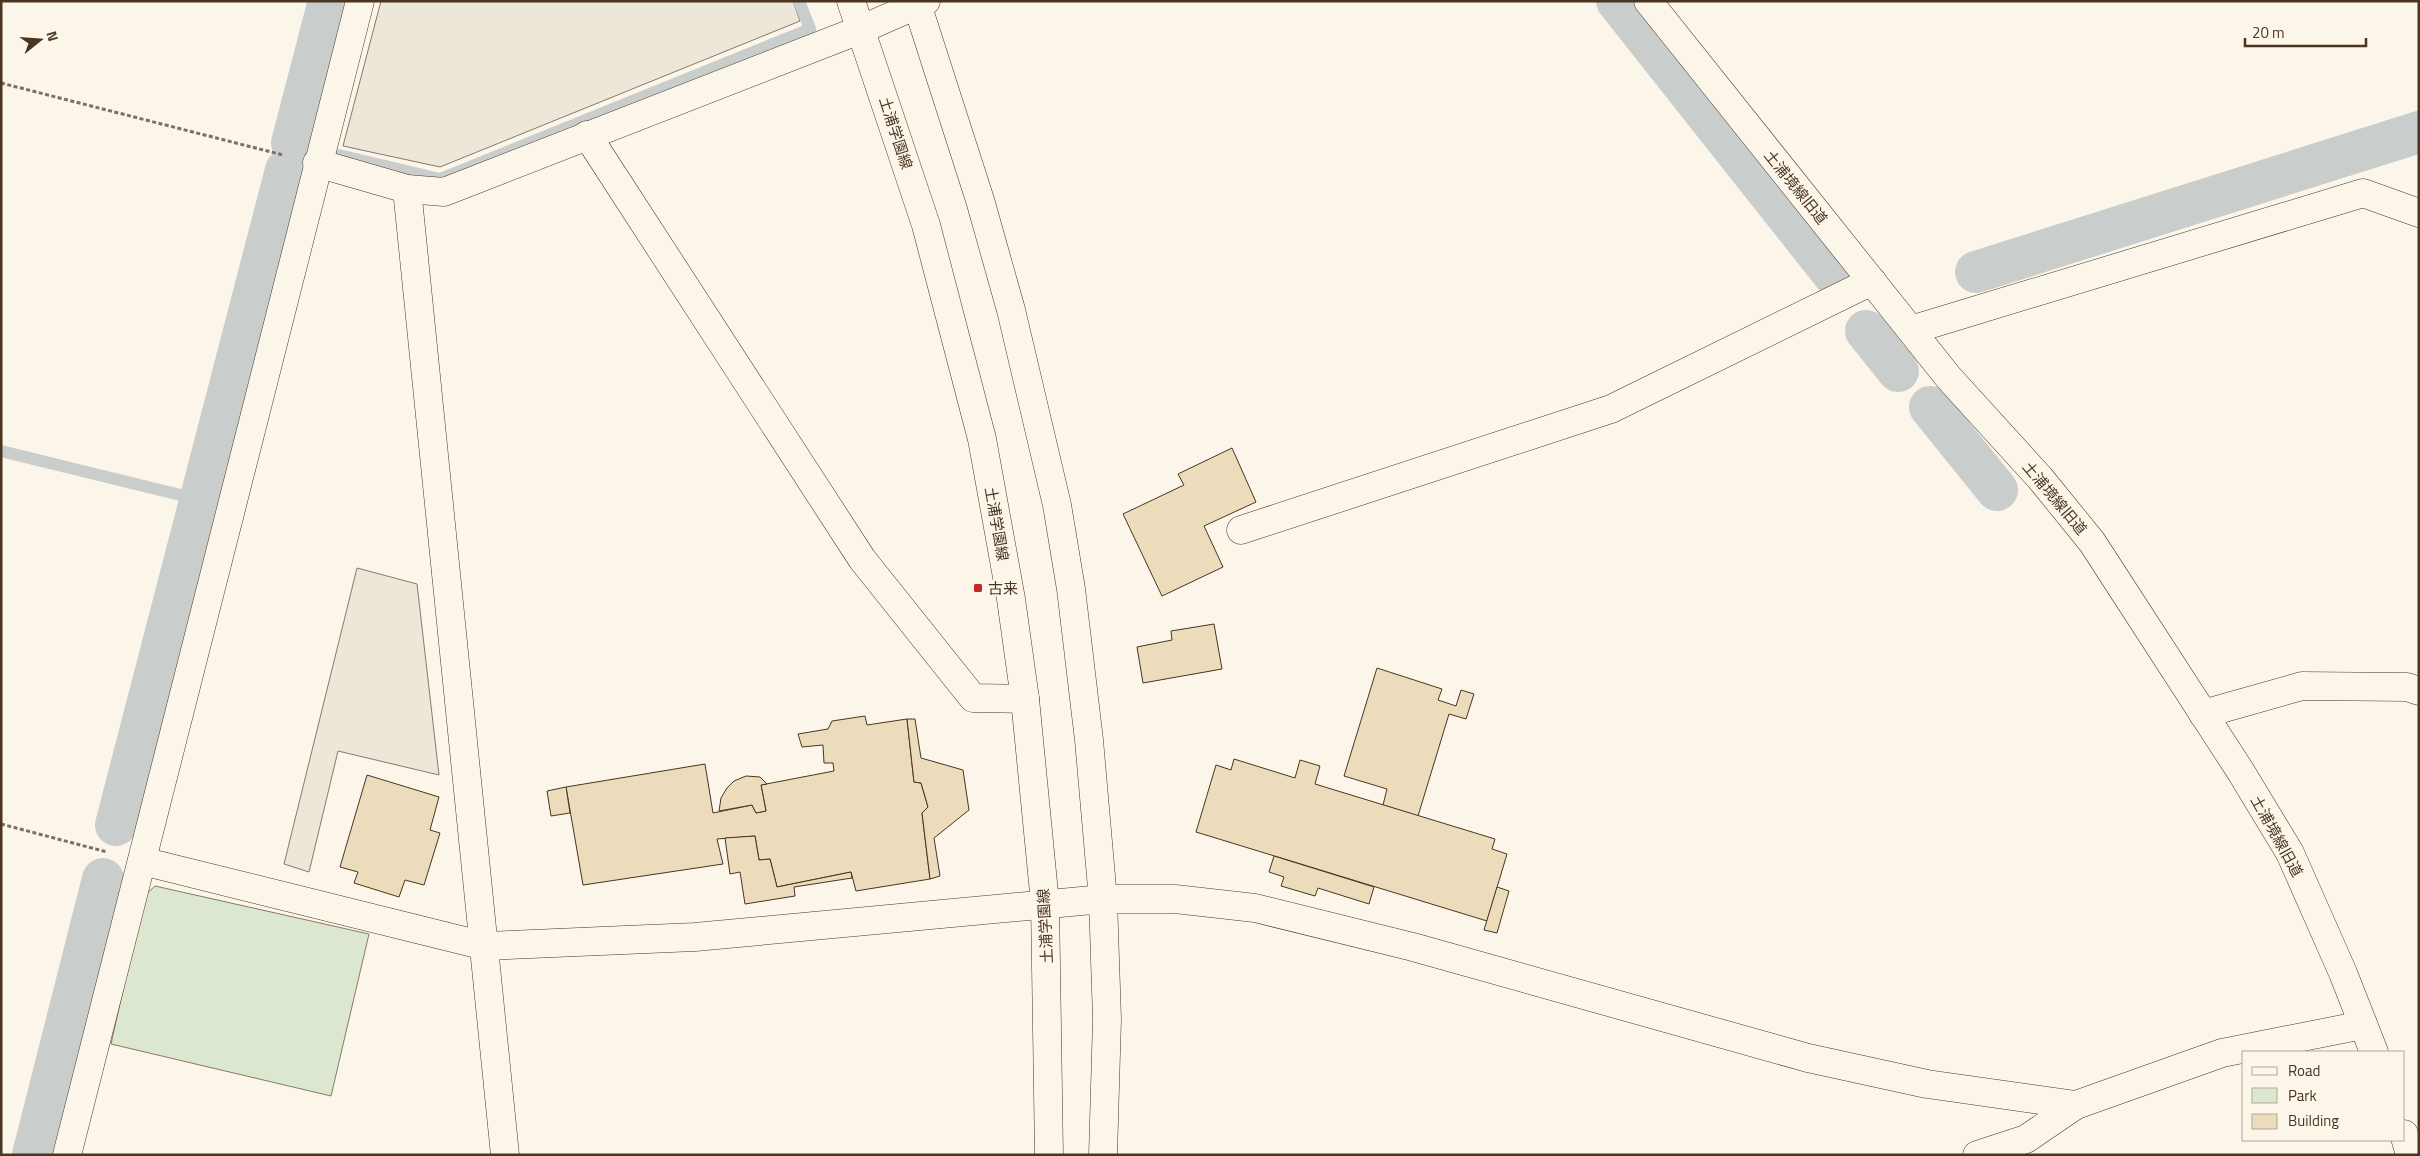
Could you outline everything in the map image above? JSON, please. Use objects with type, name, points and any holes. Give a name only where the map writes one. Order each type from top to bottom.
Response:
[{"type":"street","points":[[67,1155],[360,1]]},
{"type":"street","name":"土浦学園線","points":[[851,1],[926,225],[982,439],[1011,599],[1025,699],[1045,903],[1049,1155]]},
{"type":"street","name":"土浦境線旧道","points":[[1648,1],[1949,378],[2040,478],[2092,542],[2204,714],[2290,853],[2343,973],[2374,1051]]},
{"type":"street","points":[[318,163],[407,189],[444,192],[862,30],[920,2],[1011,310],[1057,505],[1071,589],[1085,702],[1103,899],[1107,1019],[1103,1155]]},
{"type":"street","points":[[587,135],[862,560],[973,698],[1025,699]]},
{"type":"street","points":[[407,189],[505,1155]]},
{"type":"street","points":[[1910,330],[2363,193],[2419,213]]},
{"type":"street","points":[[1241,530],[1611,410],[1872,281]]},
{"type":"street","points":[[2204,714],[2302,686],[2407,687],[2419,691]]},
{"type":"street","points":[[142,861],[485,946],[695,937],[1103,899],[1175,899],[1255,908],[1413,947],[1808,1058],[1927,1084],[2076,1105]]},
{"type":"street","points":[[1978,1155],[2026,1138],[2076,1105],[2222,1053],[2363,1025]]},
{"type":"street","points":[[2405,1138],[2410,1155]]},
{"type":"path","points":[[1,83],[318,163]]},
{"type":"path","points":[[1,824],[142,861]]},
{"type":"green space","points":[[155,886],[369,934],[331,1096],[111,1044],[144,896]]},
{"type":"shaded area","points":[[381,1],[793,1],[800,21],[440,167],[343,146]]},
{"type":"shaded area","points":[[357,568],[417,584],[439,775],[338,751],[309,872],[284,864]]},
{"type":"building","points":[[1232,448],[1256,502],[1204,526],[1223,567],[1162,596],[1123,514],[1184,485],[1178,474]]},
{"type":"building","points":[[1214,624],[1222,669],[1143,683],[1137,647],[1172,640],[1171,631]]},
{"type":"building","points":[[1377,668],[1442,689],[1438,700],[1456,706],[1461,690],[1474,694],[1466,719],[1449,714],[1418,816],[1383,805],[1387,789],[1344,776]]},
{"type":"building","points":[[865,716],[867,725],[907,719],[914,782],[921,783],[928,807],[922,813],[930,879],[856,891],[851,872],[777,887],[770,859],[759,860],[755,836],[717,839],[723,864],[583,885],[566,787],[705,764],[713,813],[752,805],[756,813],[766,811],[761,785],[834,771],[833,763],[824,763],[823,745],[802,747],[798,734],[828,729],[832,721]]},
{"type":"building","points":[[907,719],[915,719],[921,758],[963,770],[969,810],[934,838],[940,876],[930,879],[922,813],[928,807],[921,783],[914,782]]},
{"type":"building","points":[[1234,759],[1295,778],[1300,760],[1320,766],[1315,784],[1495,839],[1492,849],[1507,854],[1487,921],[1196,832],[1216,765],[1231,770]]},
{"type":"building","points":[[367,775],[439,797],[430,830],[440,833],[424,885],[405,880],[399,897],[354,883],[358,872],[340,867]]},
{"type":"building","points":[[746,776],[760,777],[767,784],[761,785],[766,811],[756,813],[752,805],[719,811],[721,798],[727,788],[734,781]]},
{"type":"building","points":[[566,787],[570,813],[551,816],[547,791]]},
{"type":"building","points":[[755,836],[759,860],[770,859],[777,887],[851,872],[852,878],[794,887],[795,896],[745,904],[740,872],[730,874],[725,838]]},
{"type":"building","points":[[1274,856],[1374,887],[1369,904],[1318,888],[1315,896],[1281,886],[1284,877],[1269,872]]},
{"type":"building","points":[[1497,887],[1509,891],[1497,933],[1484,930]]},
{"type":"waterway","points":[[292,143],[329,1]]},
{"type":"waterway","points":[[339,155],[440,179],[810,29],[799,1]]},
{"type":"waterway","points":[[1617,1],[1834,275]]},
{"type":"waterway","points":[[1976,272],[2419,132]]},
{"type":"waterway","points":[[116,825],[286,170]]},
{"type":"waterway","points":[[1866,331],[1898,371]]},
{"type":"waterway","points":[[1930,407],[1997,490]]},
{"type":"waterway","points":[[1,451],[201,500]]},
{"type":"waterway","points":[[33,1155],[103,879]]},
{"type":"place","name":"古来","points":[[978,588]]}]
